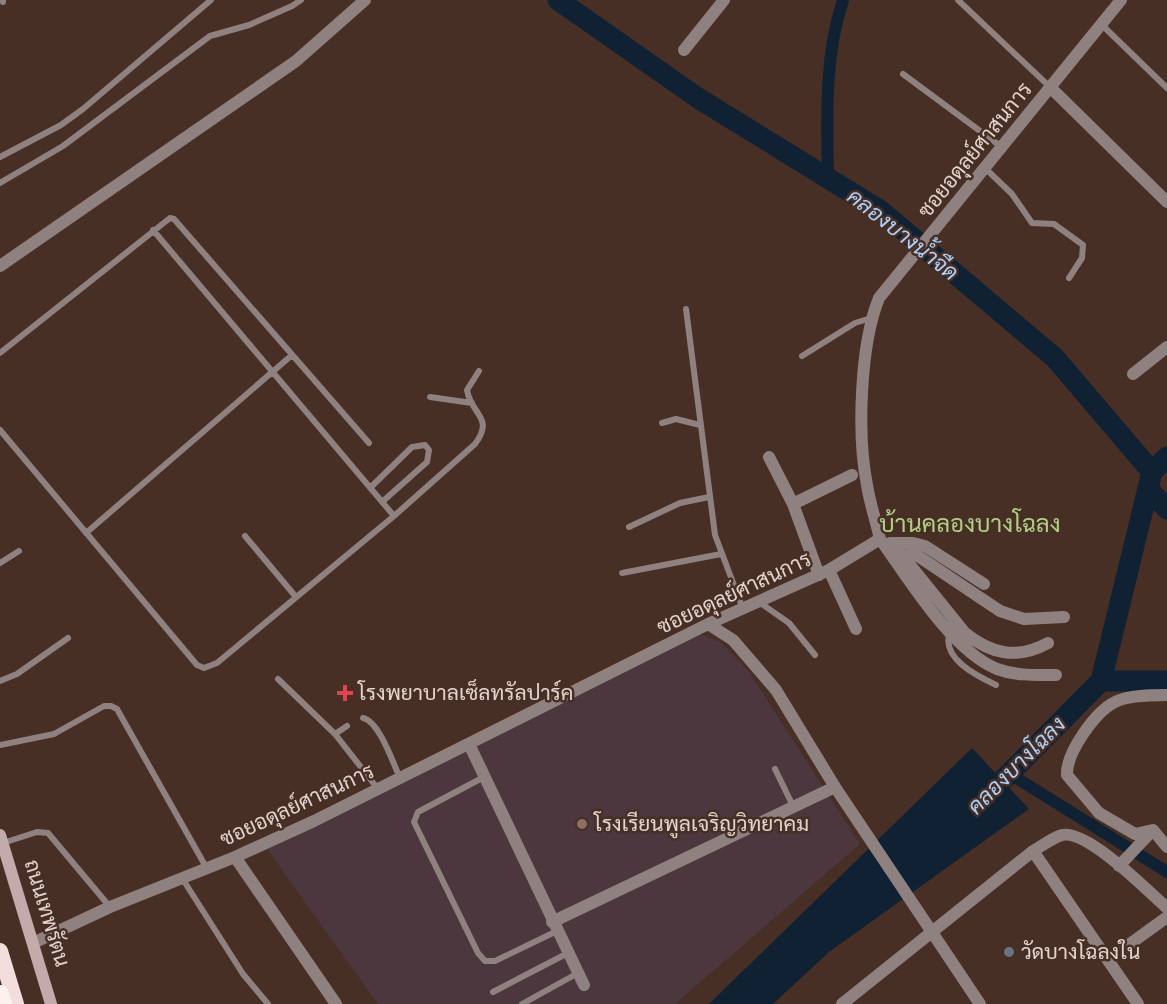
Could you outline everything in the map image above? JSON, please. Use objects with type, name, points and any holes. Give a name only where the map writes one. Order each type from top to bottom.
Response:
[{"type":"highway","points":[[0,951],[16,1004]]},
{"type":"highway","points":[[0,994],[3,1004]]},
{"type":"main road","name":"ถนนเทพรัตน","points":[[1,839],[51,1004]]},
{"type":"street","points":[[0,266],[296,61],[365,0]]},
{"type":"street","points":[[684,50],[724,0]]},
{"type":"street","name":"ซอยอดุลย์ศาสนการ","points":[[33,943],[110,907],[235,857],[378,789],[708,624],[824,573],[880,539],[867,484],[862,419],[871,318],[889,283],[986,169],[1121,0]]},
{"type":"street","points":[[1051,88],[1167,202]]},
{"type":"street","points":[[1132,374],[1167,347]]},
{"type":"street","points":[[769,457],[824,573],[856,629]]},
{"type":"street","points":[[793,504],[852,475]]},
{"type":"street","points":[[880,539],[894,544],[913,543],[925,546],[984,585]]},
{"type":"street","points":[[880,539],[950,631],[982,661],[998,669],[1019,675],[1056,675]]},
{"type":"street","points":[[894,544],[965,633],[980,645],[990,650],[1022,652],[1032,651],[1048,643]]},
{"type":"street","points":[[902,556],[915,555],[1000,611],[1024,619],[1064,617]]},
{"type":"street","points":[[708,624],[733,640],[776,690],[836,787],[980,1004]]},
{"type":"street","points":[[1151,832],[1136,834],[1099,813],[1066,775],[1066,767],[1081,737],[1108,706],[1118,700],[1167,695]]},
{"type":"street","points":[[469,744],[584,985]]},
{"type":"street","points":[[554,926],[836,787]]},
{"type":"street","points":[[1151,832],[1167,847]]},
{"type":"street","points":[[1119,866],[1151,832]]},
{"type":"street","points":[[842,1004],[1033,851],[1063,835],[1079,838],[1119,866],[1167,908]]},
{"type":"street","points":[[1033,851],[1138,1004]]},
{"type":"street","points":[[235,857],[336,1004]]},
{"type":"street","points":[[1109,959],[1167,917]]},
{"type":"lane","points":[[0,158],[61,125],[76,114],[211,0]]},
{"type":"lane","points":[[0,183],[63,146],[210,36],[249,25],[301,0]]},
{"type":"lane","points":[[958,0],[1051,88]]},
{"type":"lane","points":[[1101,24],[1167,88]]},
{"type":"lane","points":[[903,74],[1003,148]]},
{"type":"lane","points":[[986,169],[1012,194],[1032,223],[1054,224],[1083,245],[1082,258],[1069,278]]},
{"type":"lane","points":[[0,353],[163,221],[170,218],[174,219],[369,443]]},
{"type":"lane","points":[[153,230],[394,516]]},
{"type":"lane","points":[[686,309],[715,535],[743,609]]},
{"type":"lane","points":[[802,356],[855,323],[871,318]]},
{"type":"lane","points":[[86,533],[292,355]]},
{"type":"lane","points":[[0,430],[197,665],[204,668],[217,663],[394,516],[475,444],[481,436],[483,421],[472,404],[467,390],[478,371]]},
{"type":"lane","points":[[430,397],[472,404]]},
{"type":"lane","points":[[662,423],[676,419],[700,425]]},
{"type":"lane","points":[[370,488],[412,447],[425,445],[429,450],[427,462],[382,502]]},
{"type":"lane","points":[[628,527],[680,503],[709,497]]},
{"type":"lane","points":[[245,536],[296,597]]},
{"type":"lane","points":[[0,563],[19,551]]},
{"type":"lane","points":[[622,573],[721,555]]},
{"type":"lane","points":[[759,602],[789,623],[815,655]]},
{"type":"lane","points":[[950,631],[947,639],[949,646],[962,665],[972,674],[996,685]]},
{"type":"lane","points":[[0,681],[17,674],[68,639]]},
{"type":"lane","points":[[278,679],[335,734],[378,789]]},
{"type":"lane","points":[[0,745],[54,734],[104,706],[111,706],[117,710],[206,867]]},
{"type":"lane","points":[[363,718],[368,719],[378,730],[400,778]]},
{"type":"lane","points":[[335,734],[347,726]]},
{"type":"lane","points":[[775,769],[794,807]]},
{"type":"lane","points":[[484,777],[418,812],[414,822],[478,953],[485,961],[495,961],[554,926]]},
{"type":"lane","points":[[1,839],[37,832],[48,833],[110,907]]},
{"type":"lane","points":[[181,877],[243,974],[268,1004]]},
{"type":"lane","points":[[492,992],[569,952]]},
{"type":"lane","points":[[522,1004],[578,972]]},
{"type":"shaded area","name":"โรงเรียนพูลเจริญวิทยาคม","points":[[696,633],[721,642],[749,672],[860,844],[675,1004],[378,1004],[265,846]]},
{"type":"water","points":[[972,748],[1029,809],[829,952],[773,1004],[709,1004]]},
{"type":"waterway","name":"คลองบางน้ำจืด","points":[[558,0],[698,98],[881,211],[1055,358],[1152,472]]},
{"type":"waterway","points":[[828,179],[828,88],[832,44],[843,0]]},
{"type":"waterway","name":"คลองบางโฉลง","points":[[982,801],[1101,681],[1152,472],[1167,457]]},
{"type":"waterway","points":[[1148,489],[1167,509]]},
{"type":"waterway","points":[[1101,681],[1167,681]]},
{"type":"waterway","points":[[1010,774],[1167,872]]},
{"type":"place","name":"โรงพยาบาลเซ็ลทรัลปาร์ค","points":[[345,693]]},
{"type":"place","name":"โรงเรียนพูลเจริญวิทยาคม","points":[[582,824]]},
{"type":"place","name":"วัดบางโฉลงใน","points":[[1009,952]]},
{"type":"district","name":"บ้านคลองบางโฉลง","points":[[970,524]]}]
